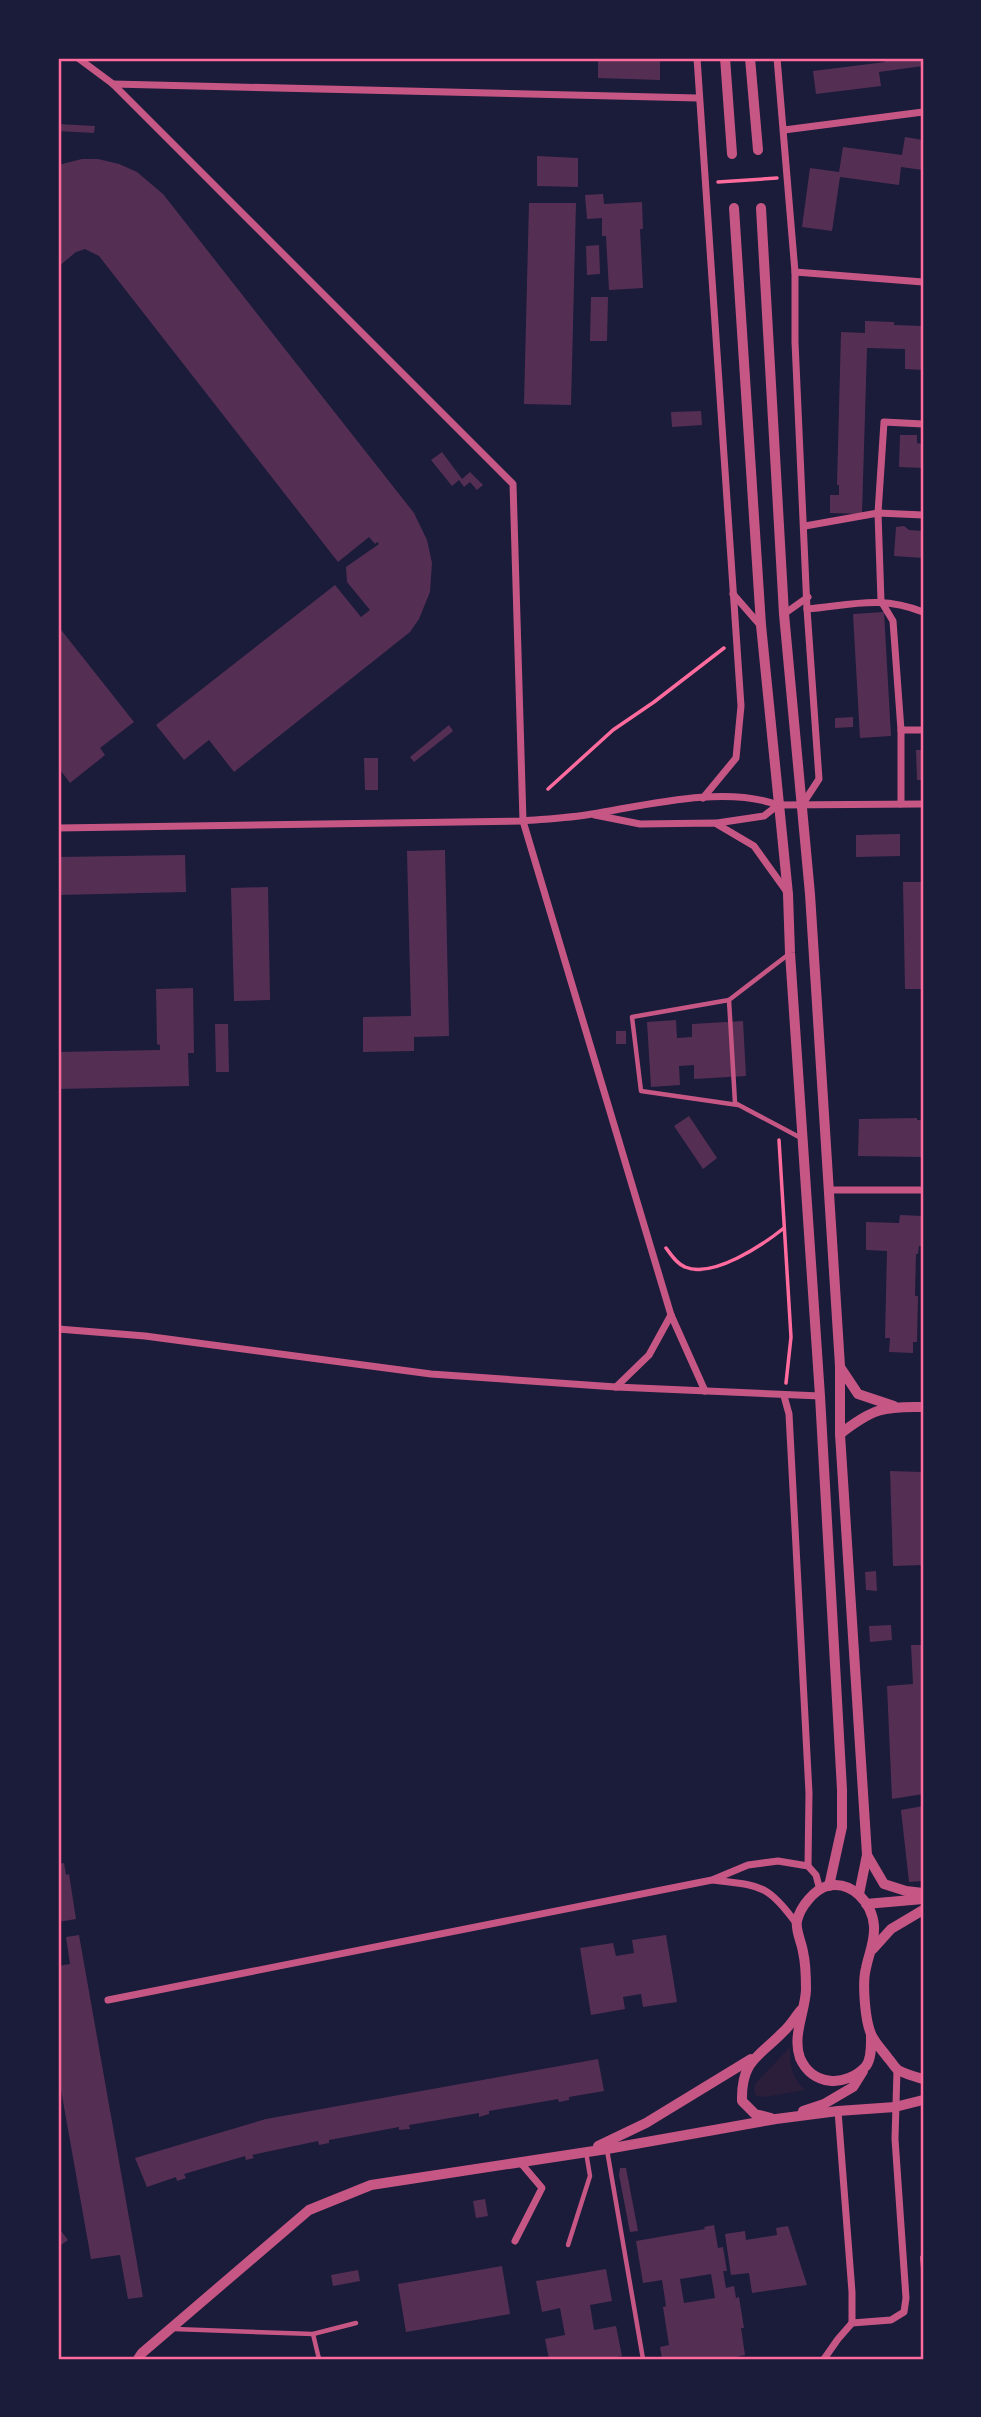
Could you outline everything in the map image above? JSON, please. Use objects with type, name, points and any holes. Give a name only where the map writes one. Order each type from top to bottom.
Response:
[{"type":"street","points":[[78,58],[113,84],[513,484],[523,821],[671,1315],[705,1391]]},
{"type":"street","points":[[697,58],[741,706],[736,758],[703,798]]},
{"type":"street","points":[[725,58],[732,154]]},
{"type":"street","points":[[750,58],[758,150]]},
{"type":"street","points":[[776,58],[795,272],[795,342],[807,609],[819,779],[801,805]]},
{"type":"street","points":[[113,84],[698,98]]},
{"type":"street","points":[[784,130],[923,112]]},
{"type":"street","points":[[734,208],[761,625],[788,894],[842,1790],[842,1827],[824,1888]]},
{"type":"street","points":[[761,208],[784,614],[810,894],[840,1366],[840,1434],[867,1855],[859,1894]]},
{"type":"street","points":[[795,272],[923,282]]},
{"type":"street","points":[[901,804],[901,730],[893,621],[881,601],[878,513],[884,422],[923,424]]},
{"type":"street","points":[[805,526],[878,513],[923,515]]},
{"type":"street","points":[[733,594],[761,625]]},
{"type":"street","points":[[784,614],[808,597]]},
{"type":"street","points":[[807,609],[881,601],[907,605],[923,612]]},
{"type":"street","points":[[901,730],[923,730]]},
{"type":"street","points":[[58,828],[523,821],[591,815],[642,804],[703,798],[759,798],[778,805],[923,804]]},
{"type":"street","points":[[591,815],[640,824],[715,823],[764,816],[778,805]]},
{"type":"street","points":[[715,823],[754,846],[788,894]]},
{"type":"street","points":[[829,1190],[923,1190]]},
{"type":"street","points":[[617,1387],[649,1355],[671,1315]]},
{"type":"street","points":[[58,1329],[145,1336],[431,1374],[617,1387],[820,1396]]},
{"type":"street","points":[[840,1366],[858,1394],[894,1406],[923,1407]]},
{"type":"street","points":[[784,1396],[789,1414],[810,1793],[808,1866]]},
{"type":"street","points":[[840,1434],[864,1415],[894,1406]]},
{"type":"street","points":[[867,1855],[884,1884],[906,1891],[923,1892]]},
{"type":"street","points":[[108,2000],[712,1880],[748,1865],[778,1861],[808,1866],[824,1888]]},
{"type":"street","points":[[712,1880],[748,1884],[769,1891],[796,1923],[804,1954],[805,2005],[796,2045],[801,2060],[811,2075],[830,2081],[848,2078],[866,2065]]},
{"type":"street","points":[[753,2058],[742,2082],[742,2101],[755,2114],[776,2119],[824,2104],[853,2087],[870,2055],[871,2035],[865,2005],[865,1969],[873,1949],[874,1924],[866,1904],[859,1894],[844,1886],[824,1888],[804,1904],[796,1923]]},
{"type":"street","points":[[866,1904],[923,1899]]},
{"type":"street","points":[[873,1949],[891,1929],[923,1910]]},
{"type":"street","points":[[586,2152],[646,2123],[753,2058],[784,2032],[805,2005]]},
{"type":"street","points":[[871,2035],[897,2070],[923,2079]]},
{"type":"street","points":[[852,2323],[891,2320],[904,2312],[894,2107],[897,2070]]},
{"type":"street","points":[[138,2359],[170,2328],[309,2210],[371,2185],[607,2149],[776,2119],[894,2107],[923,2100]]},
{"type":"street","points":[[824,2359],[852,2323],[838,2111]]},
{"type":"street","points":[[514,2241],[542,2188],[520,2162]]},
{"type":"lane","points":[[790,953],[729,1000],[632,1017],[641,1091],[738,1105],[803,1139]]},
{"type":"lane","points":[[729,1000],[735,1103],[738,1105]]},
{"type":"lane","points":[[607,2149],[643,2359]]},
{"type":"lane","points":[[568,2245],[590,2176],[586,2152]]},
{"type":"lane","points":[[170,2328],[313,2334],[356,2323]]},
{"type":"lane","points":[[313,2334],[319,2359]]},
{"type":"path","points":[[704,183],[786,177]]},
{"type":"path","points":[[548,789],[612,730],[725,648]]},
{"type":"path","points":[[778,1126],[792,1337],[784,1396]]},
{"type":"path","points":[[642,1219],[675,1260],[686,1268],[698,1269],[723,1264],[743,1256],[765,1244],[785,1228]]},
{"type":"path","points":[[922,2257],[923,2273]]},
{"type":"shaded area","points":[[790,2047],[792,2070],[805,2090],[756,2096],[755,2084]]},
{"type":"building","points":[[598,58],[660,58],[660,80],[598,78]]},
{"type":"building","points":[[884,58],[923,58],[923,66],[879,72],[881,86],[816,94],[813,71],[885,62]]},
{"type":"building","points":[[58,124],[95,126],[94,133],[58,131]]},
{"type":"building","points":[[905,137],[923,140],[923,170],[901,167],[899,185],[840,177],[832,231],[802,227],[810,168],[839,172],[843,147],[902,155]]},
{"type":"building","points":[[537,156],[578,158],[578,187],[537,186]]},
{"type":"building","points":[[82,159],[98,159],[119,164],[137,172],[163,194],[414,513],[427,540],[432,563],[430,592],[419,619],[410,632],[234,772],[209,740],[184,760],[156,725],[335,585],[361,617],[370,610],[347,582],[346,567],[379,544],[375,544],[369,537],[338,562],[99,256],[85,249],[76,252],[58,267],[58,165]]},
{"type":"building","points":[[603,194],[604,204],[642,202],[643,229],[640,229],[643,288],[609,290],[606,236],[602,236],[602,218],[587,219],[585,195]]},
{"type":"building","points":[[529,203],[576,203],[571,405],[524,404]]},
{"type":"building","points":[[599,245],[600,274],[587,275],[586,246]]},
{"type":"building","points":[[591,297],[608,297],[607,341],[590,341]]},
{"type":"building","points":[[865,321],[923,326],[923,370],[905,369],[905,349],[867,348],[862,514],[830,513],[830,495],[839,495],[837,485],[841,332],[865,333]]},
{"type":"building","points":[[701,411],[702,425],[672,427],[671,412]]},
{"type":"building","points":[[900,435],[917,435],[917,443],[923,444],[923,468],[899,467]]},
{"type":"building","points":[[442,452],[462,479],[470,472],[483,485],[477,490],[470,482],[464,487],[459,480],[452,486],[431,460]]},
{"type":"building","points":[[904,526],[909,530],[923,531],[923,558],[894,556],[896,527]]},
{"type":"building","points":[[884,612],[891,736],[860,738],[853,614]]},
{"type":"building","points":[[58,626],[134,722],[100,748],[105,755],[70,783],[58,767]]},
{"type":"building","points":[[853,717],[853,727],[835,728],[835,718]]},
{"type":"building","points":[[449,725],[453,731],[414,762],[410,757]]},
{"type":"building","points":[[916,750],[923,750],[923,780],[917,780]]},
{"type":"building","points":[[364,758],[378,758],[378,790],[365,790]]},
{"type":"building","points":[[900,834],[900,856],[856,857],[856,835]]},
{"type":"building","points":[[445,850],[449,1036],[414,1037],[414,1051],[363,1052],[363,1017],[411,1016],[407,851]]},
{"type":"building","points":[[185,855],[186,892],[58,895],[58,857]]},
{"type":"building","points":[[903,882],[923,882],[923,989],[905,989]]},
{"type":"building","points":[[268,887],[270,1000],[234,1001],[231,888]]},
{"type":"building","points":[[193,988],[194,1053],[188,1053],[189,1086],[58,1089],[58,1052],[160,1050],[160,1045],[157,1044],[156,989]]},
{"type":"building","points":[[676,1020],[677,1038],[692,1037],[692,1024],[743,1021],[746,1076],[694,1079],[694,1065],[679,1066],[680,1085],[651,1087],[647,1022]]},
{"type":"building","points":[[215,1024],[228,1024],[229,1072],[216,1072]]},
{"type":"building","points":[[616,1031],[626,1031],[626,1044],[616,1044]]},
{"type":"building","points":[[689,1116],[717,1158],[703,1169],[674,1126]]},
{"type":"building","points":[[859,1119],[923,1120],[923,1157],[858,1156]]},
{"type":"building","points":[[900,1215],[923,1216],[923,1246],[919,1246],[916,1254],[917,1342],[913,1342],[913,1353],[889,1352],[890,1338],[885,1338],[887,1251],[866,1250],[866,1222],[899,1223]]},
{"type":"building","points":[[890,1471],[923,1472],[923,1565],[893,1566]]},
{"type":"building","points":[[876,1571],[877,1591],[866,1590],[865,1572]]},
{"type":"building","points":[[891,1625],[892,1640],[870,1642],[869,1626]]},
{"type":"building","points":[[911,1645],[923,1645],[923,1794],[892,1799],[887,1686],[913,1684]]},
{"type":"building","points":[[923,1806],[923,1881],[909,1882],[901,1810]]},
{"type":"building","points":[[64,1863],[66,1875],[69,1874],[76,1919],[58,1922],[58,1864]]},
{"type":"building","points":[[79,1935],[143,2297],[128,2299],[120,2255],[91,2259],[58,2073],[58,1966],[70,1964],[66,1937]]},
{"type":"building","points":[[666,1935],[677,2002],[643,2007],[641,1994],[623,1997],[625,2009],[591,2015],[580,1948],[613,1943],[616,1956],[634,1953],[632,1940]]},
{"type":"building","points":[[598,2059],[604,2091],[569,2097],[569,2100],[559,2102],[558,2099],[489,2111],[489,2114],[479,2117],[479,2113],[409,2125],[410,2129],[399,2130],[399,2127],[329,2140],[329,2143],[319,2145],[318,2141],[252,2155],[254,2158],[246,2160],[245,2156],[184,2174],[186,2178],[177,2181],[176,2177],[147,2187],[135,2158],[266,2119]]},
{"type":"building","points":[[620,2168],[626,2168],[638,2231],[630,2232]]},
{"type":"building","points":[[485,2199],[488,2216],[476,2218],[473,2201]]},
{"type":"building","points":[[714,2225],[718,2248],[723,2247],[727,2271],[723,2271],[726,2288],[734,2286],[736,2298],[739,2297],[745,2355],[736,2359],[662,2359],[660,2347],[669,2345],[662,2280],[643,2283],[636,2241],[705,2229],[704,2227]],"holes":[[[711,2274],[715,2298],[684,2303],[680,2279]]]},
{"type":"building","points":[[788,2226],[807,2285],[752,2293],[749,2273],[731,2275],[725,2234],[745,2231],[746,2240],[777,2235],[776,2228]]},
{"type":"building","points":[[58,2227],[68,2240],[58,2247]]},
{"type":"building","points":[[502,2266],[510,2314],[406,2332],[398,2284]]},
{"type":"building","points":[[606,2269],[612,2301],[590,2305],[594,2330],[616,2326],[622,2356],[605,2359],[549,2359],[545,2339],[565,2335],[560,2308],[542,2312],[536,2281]]},
{"type":"building","points":[[358,2270],[360,2281],[333,2286],[331,2275]]}]
